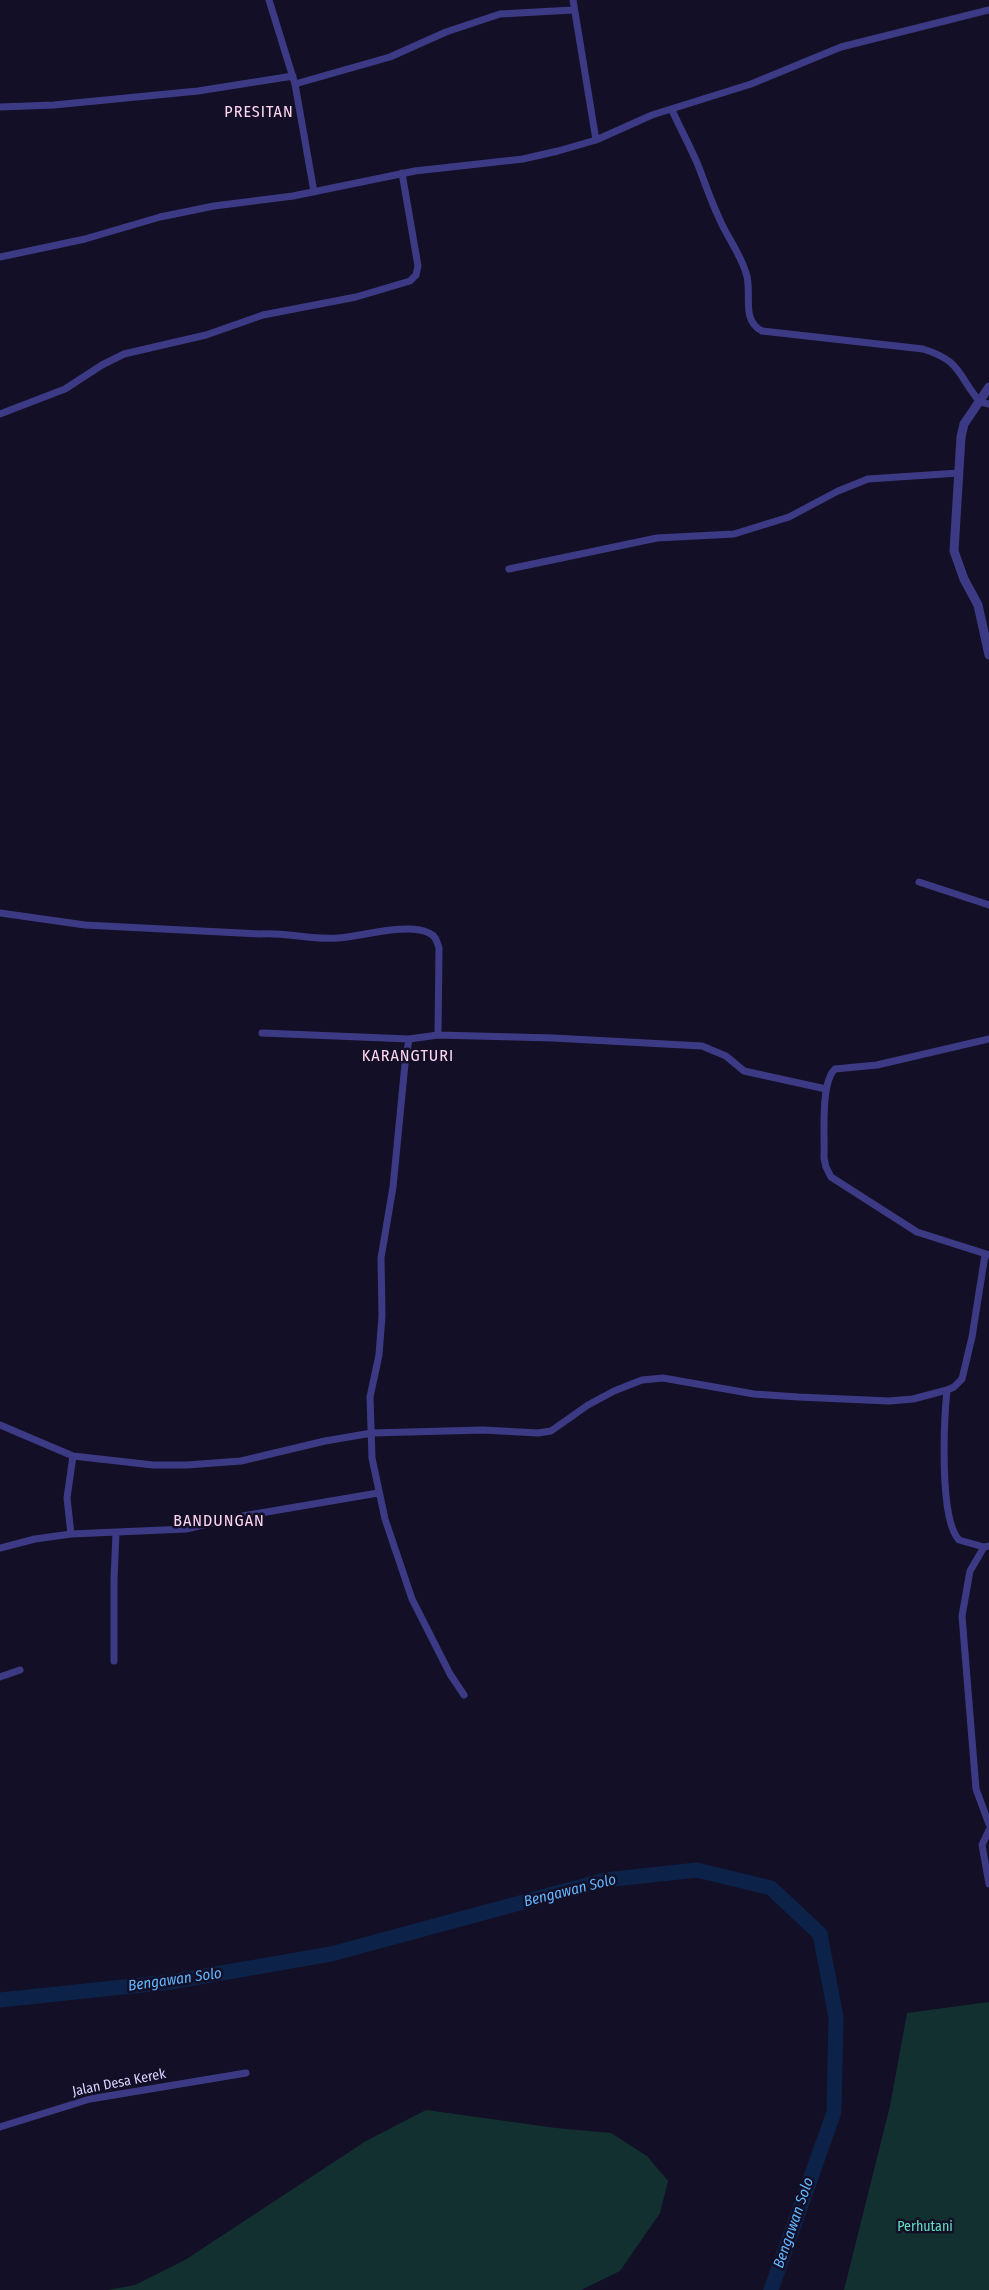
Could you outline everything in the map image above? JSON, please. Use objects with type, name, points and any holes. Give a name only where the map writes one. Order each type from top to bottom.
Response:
[{"type":"street","points":[[270,0],[295,84],[314,192]]},
{"type":"street","points":[[573,0],[573,10],[596,140]]},
{"type":"street","points":[[295,84],[390,57],[446,32],[500,14],[573,10]]},
{"type":"street","points":[[0,257],[85,239],[160,217],[214,206],[314,192],[402,173],[523,159],[596,140],[652,115],[751,84],[841,47],[989,10]]},
{"type":"street","points":[[0,107],[54,105],[198,91],[293,76]]},
{"type":"street","points":[[672,110],[699,167],[719,219],[746,271],[750,286],[748,310],[756,328],[762,331],[923,349],[948,359],[985,403]]},
{"type":"street","points":[[0,414],[65,390],[102,365],[124,354],[206,335],[263,315],[296,307],[356,298],[410,280],[416,274],[418,266],[402,173]]},
{"type":"street","points":[[989,387],[985,403],[964,424],[961,437],[954,551],[960,572],[978,605],[989,655]]},
{"type":"street","points":[[509,569],[627,546],[656,538],[734,534],[788,517],[838,491],[868,479],[959,473]]},
{"type":"street","points":[[919,882],[989,905]]},
{"type":"street","points":[[0,913],[85,925],[260,934],[272,933],[320,938],[336,938],[386,930],[429,932],[436,938],[439,948],[438,1035]]},
{"type":"street","points":[[262,1033],[409,1038],[438,1035],[553,1038],[702,1046],[726,1056],[744,1071],[826,1089]]},
{"type":"street","points":[[409,1038],[393,1187],[381,1258],[382,1316],[379,1355],[370,1397],[372,1458],[385,1519],[412,1599],[450,1674],[464,1695]]},
{"type":"street","points":[[0,1425],[73,1456],[153,1465],[187,1465],[241,1461],[325,1441],[372,1433],[483,1430],[551,1431],[614,1391],[642,1380],[664,1378],[754,1394],[836,1400],[897,1400],[932,1395],[947,1390],[954,1387],[962,1379],[972,1337],[987,1255],[917,1232],[832,1177],[826,1167],[824,1158],[826,1089],[831,1073],[840,1068],[877,1065],[989,1039]]},
{"type":"street","points":[[947,1390],[944,1450],[950,1518],[953,1530],[959,1540],[987,1547],[970,1571],[962,1616],[976,1789],[989,1824]]},
{"type":"street","points":[[70,1534],[67,1498],[73,1456]]},
{"type":"street","points":[[0,1548],[35,1539],[70,1534],[186,1529],[243,1516],[378,1493]]},
{"type":"street","points":[[114,1661],[116,1533]]},
{"type":"street","points":[[0,1677],[20,1670]]},
{"type":"street","points":[[989,1830],[982,1845],[989,1884]]},
{"type":"street","name":"Jalan Desa Kerek","points":[[0,2127],[90,2099],[246,2073]]},
{"type":"green space","name":"Perhutani","points":[[989,2002],[989,2290],[844,2290],[890,2106],[907,2013]]},
{"type":"green space","points":[[426,2110],[556,2128],[611,2133],[647,2156],[668,2181],[660,2213],[620,2271],[581,2290],[107,2290],[135,2285],[185,2260],[366,2141]]},
{"type":"waterway","name":"Bengawan Solo","points":[[0,2000],[170,1982],[331,1954],[605,1880],[697,1870],[771,1888],[820,1934],[836,2017],[834,2112],[771,2290]]},
{"type":"district","name":"PRESITAN","points":[[259,113]]},
{"type":"district","name":"KARANGTURI","points":[[408,1057]]},
{"type":"district","name":"BANDUNGAN","points":[[219,1522]]}]
